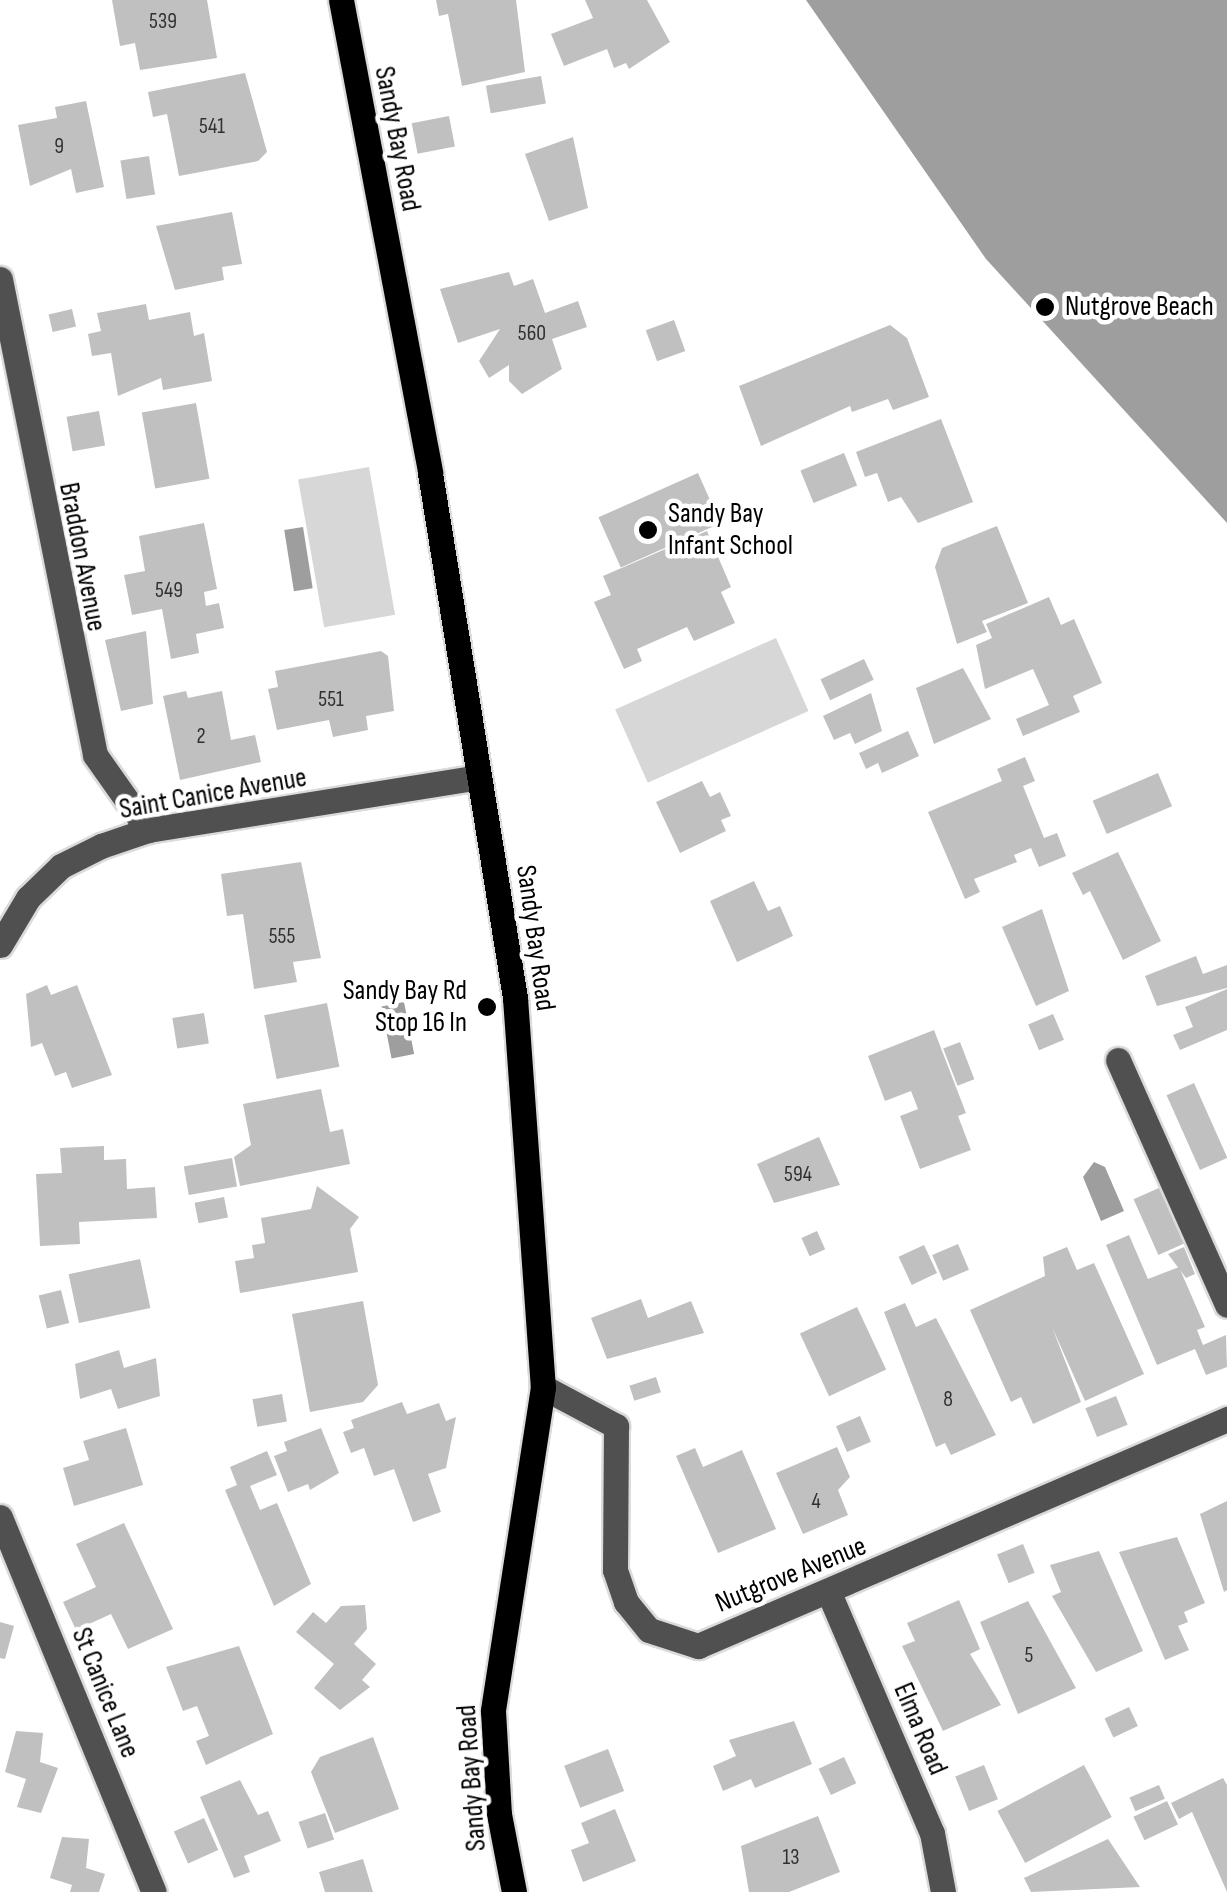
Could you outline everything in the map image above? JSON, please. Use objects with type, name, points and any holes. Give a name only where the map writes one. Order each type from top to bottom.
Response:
[{"type":"main road","name":"Sandy Bay Road","points":[[341,0],[515,998],[542,1386],[493,1711],[499,1814],[514,1892]]},
{"type":"street","name":"Braddon Avenue","points":[[0,279],[95,755],[148,830]]},
{"type":"street","name":"Saint Canice Avenue","points":[[0,945],[28,898],[60,866],[148,830],[479,777]]},
{"type":"street","points":[[1118,1060],[1227,1305]]},
{"type":"street","name":"Nutgrove Avenue","points":[[542,1386],[616,1426],[616,1570],[649,1630],[698,1646],[1227,1419]]},
{"type":"street","name":"St Canice Lane","points":[[0,1517],[154,1892]]},
{"type":"street","name":"Elma Road","points":[[829,1593],[932,1833],[943,1892]]},
{"type":"shaded area","points":[[806,0],[1227,0],[1227,523],[986,259]]},
{"type":"shaded area","points":[[369,467],[395,615],[324,627],[298,480]]},
{"type":"shaded area","points":[[303,527],[313,588],[294,591],[284,530]]},
{"type":"shaded area","points":[[776,638],[809,711],[648,783],[615,710]]},
{"type":"shaded area","points":[[404,1002],[414,1054],[392,1058],[381,1006]]},
{"type":"shaded area","points":[[1094,1162],[1105,1167],[1124,1211],[1101,1221],[1083,1177]]},
{"type":"building","points":[[112,0],[207,0],[217,58],[140,70],[135,43],[120,46]]},
{"type":"building","points":[[436,0],[516,0],[525,72],[462,86],[448,14],[439,16]]},
{"type":"building","points":[[585,0],[647,0],[670,42],[629,69],[626,63],[614,68],[607,49],[564,66],[551,34],[593,18]]},
{"type":"building","points":[[245,73],[267,152],[258,161],[179,176],[167,114],[153,117],[148,92]]},
{"type":"building","points":[[541,76],[546,104],[491,113],[486,86]]},
{"type":"building","points":[[86,101],[104,187],[76,193],[71,169],[30,186],[18,125],[57,118],[55,107]]},
{"type":"building","points":[[449,116],[455,146],[418,154],[412,123]]},
{"type":"building","points":[[573,137],[588,208],[549,221],[525,154]]},
{"type":"building","points":[[149,156],[155,195],[126,199],[120,161]]},
{"type":"building","points":[[232,212],[242,264],[222,267],[224,280],[175,290],[156,226]]},
{"type":"building","points":[[509,272],[514,286],[533,279],[545,313],[578,301],[587,327],[552,339],[562,369],[522,394],[509,381],[509,365],[489,378],[479,361],[500,329],[458,343],[440,289]]},
{"type":"building","points":[[146,304],[149,320],[190,312],[194,336],[204,333],[212,381],[163,390],[161,378],[118,396],[111,353],[92,356],[88,334],[101,331],[97,313]]},
{"type":"building","points":[[72,309],[76,327],[53,332],[49,314]]},
{"type":"building","points":[[674,320],[685,351],[657,361],[646,330]]},
{"type":"building","points":[[890,325],[907,338],[929,397],[893,410],[888,399],[852,412],[850,406],[761,446],[739,386]]},
{"type":"building","points":[[196,403],[209,479],[155,488],[142,413]]},
{"type":"building","points":[[99,411],[105,445],[73,451],[67,417]]},
{"type":"building","points":[[941,419],[973,502],[918,523],[901,497],[888,502],[877,473],[865,477],[856,452]]},
{"type":"building","points":[[844,453],[857,485],[814,503],[800,471]]},
{"type":"building","points":[[698,473],[720,523],[621,568],[598,517]]},
{"type":"building","points":[[204,523],[217,589],[204,592],[206,606],[219,603],[224,628],[196,634],[199,653],[171,659],[162,609],[132,615],[124,575],[145,571],[139,536]]},
{"type":"building","points":[[997,526],[1028,603],[982,621],[987,632],[957,644],[935,567],[942,548]]},
{"type":"building","points":[[707,531],[731,587],[721,592],[735,623],[694,641],[687,627],[637,649],[642,661],[624,669],[594,602],[611,595],[603,576]]},
{"type":"building","points":[[1049,597],[1061,625],[1074,619],[1102,683],[1073,696],[1080,712],[1023,736],[1016,719],[1049,705],[1033,669],[985,689],[976,645],[992,638],[986,624]]},
{"type":"building","points":[[146,631],[153,704],[121,711],[105,640]]},
{"type":"building","points":[[381,651],[388,656],[394,711],[366,716],[368,730],[333,737],[329,720],[277,730],[268,689],[278,687],[275,671]]},
{"type":"building","points":[[864,659],[874,680],[830,700],[820,679]]},
{"type":"building","points":[[963,668],[991,719],[934,744],[916,688]]},
{"type":"building","points":[[186,691],[188,698],[222,691],[231,740],[255,735],[261,762],[180,780],[163,696]]},
{"type":"building","points":[[871,693],[882,731],[855,744],[850,733],[834,740],[823,716]]},
{"type":"building","points":[[908,731],[919,756],[882,773],[878,763],[866,769],[859,753]]},
{"type":"building","points":[[1025,757],[1035,781],[1023,786],[1044,838],[1057,833],[1066,856],[1039,867],[1031,848],[1014,855],[1017,862],[974,879],[980,892],[965,899],[928,812],[1002,781],[997,769]]},
{"type":"building","points":[[1158,773],[1172,806],[1107,834],[1093,801]]},
{"type":"building","points":[[702,781],[710,797],[720,792],[731,816],[721,820],[726,831],[680,853],[656,802]]},
{"type":"building","points":[[1118,852],[1161,941],[1123,960],[1090,891],[1083,895],[1072,873]]},
{"type":"building","points":[[301,862],[321,958],[293,962],[297,982],[254,989],[243,914],[227,916],[221,874]]},
{"type":"building","points":[[754,881],[768,911],[780,906],[793,936],[737,962],[710,901]]},
{"type":"building","points":[[1042,909],[1069,991],[1036,1006],[1002,927]]},
{"type":"building","points":[[1196,956],[1203,974],[1227,965],[1227,988],[1157,1006],[1145,976]]},
{"type":"building","points":[[47,985],[51,995],[77,985],[112,1075],[72,1088],[66,1072],[55,1076],[42,1043],[31,1047],[26,994]]},
{"type":"building","points":[[1227,989],[1227,1030],[1180,1050],[1173,1035],[1193,1027],[1185,1007]]},
{"type":"building","points":[[327,1003],[339,1067],[277,1079],[264,1015]]},
{"type":"building","points":[[204,1013],[209,1044],[177,1049],[172,1018]]},
{"type":"building","points":[[1053,1014],[1064,1040],[1039,1050],[1028,1025]]},
{"type":"building","points":[[934,1030],[966,1113],[958,1116],[971,1150],[920,1169],[900,1116],[918,1109],[911,1091],[885,1101],[868,1056]]},
{"type":"building","points":[[960,1042],[974,1079],[958,1086],[943,1048]]},
{"type":"building","points":[[1194,1083],[1227,1157],[1200,1170],[1167,1095]]},
{"type":"building","points":[[321,1089],[330,1132],[343,1129],[350,1164],[240,1186],[234,1157],[251,1145],[243,1104]]},
{"type":"building","points":[[819,1137],[840,1185],[774,1203],[757,1164]]},
{"type":"building","points":[[104,1146],[104,1160],[126,1159],[127,1189],[155,1187],[157,1218],[79,1222],[80,1244],[40,1246],[36,1174],[62,1173],[60,1148]]},
{"type":"building","points":[[232,1158],[237,1187],[189,1195],[184,1167]]},
{"type":"building","points":[[317,1186],[359,1217],[350,1229],[358,1272],[240,1293],[235,1261],[254,1258],[252,1245],[265,1243],[261,1218],[311,1209]]},
{"type":"building","points":[[1161,1187],[1186,1243],[1158,1255],[1134,1199]]},
{"type":"building","points":[[224,1197],[228,1218],[199,1223],[195,1203]]},
{"type":"building","points":[[817,1231],[825,1249],[810,1256],[801,1238]]},
{"type":"building","points":[[1129,1235],[1148,1279],[1179,1267],[1205,1327],[1197,1330],[1203,1345],[1226,1335],[1227,1367],[1206,1375],[1195,1349],[1157,1365],[1106,1245]]},
{"type":"building","points":[[958,1244],[969,1270],[943,1281],[932,1255]]},
{"type":"building","points":[[924,1245],[937,1273],[912,1285],[899,1257]]},
{"type":"building","points":[[1067,1247],[1077,1270],[1094,1263],[1144,1374],[1085,1401],[1052,1327],[1081,1402],[1033,1424],[1021,1397],[1011,1402],[970,1310],[1045,1276],[1043,1257]]},
{"type":"building","points":[[1184,1247],[1195,1274],[1186,1278],[1168,1254]]},
{"type":"building","points":[[140,1259],[150,1308],[79,1323],[69,1274]]},
{"type":"building","points":[[61,1290],[69,1323],[47,1329],[39,1296]]},
{"type":"building","points":[[641,1299],[648,1318],[691,1301],[704,1333],[607,1359],[591,1318]]},
{"type":"building","points":[[363,1301],[378,1385],[363,1402],[310,1412],[292,1314]]},
{"type":"building","points":[[905,1303],[916,1327],[936,1318],[996,1435],[951,1455],[945,1443],[936,1447],[884,1312]]},
{"type":"building","points":[[857,1307],[886,1370],[829,1396],[800,1334]]},
{"type":"building","points":[[119,1350],[124,1368],[156,1358],[160,1396],[118,1409],[111,1389],[80,1399],[75,1364]]},
{"type":"building","points":[[656,1377],[661,1392],[634,1401],[629,1386]]},
{"type":"building","points":[[282,1394],[287,1422],[257,1427],[252,1399]]},
{"type":"building","points":[[1116,1396],[1128,1425],[1097,1437],[1085,1408]]},
{"type":"building","points":[[402,1402],[407,1414],[439,1403],[446,1421],[456,1417],[446,1468],[428,1474],[441,1512],[413,1522],[394,1469],[374,1476],[364,1448],[351,1453],[343,1432],[354,1428],[351,1420]]},
{"type":"building","points":[[860,1416],[871,1442],[847,1452],[836,1426]]},
{"type":"building","points":[[126,1428],[143,1485],[74,1506],[63,1468],[89,1460],[83,1441]]},
{"type":"building","points":[[321,1428],[339,1473],[310,1490],[308,1484],[288,1492],[274,1456],[287,1451],[284,1442]]},
{"type":"building","points":[[837,1447],[850,1477],[838,1490],[848,1515],[803,1534],[776,1473]]},
{"type":"building","points":[[695,1448],[703,1467],[742,1450],[776,1529],[718,1553],[676,1456]]},
{"type":"building","points":[[267,1451],[277,1475],[250,1486],[260,1510],[277,1503],[311,1584],[274,1606],[225,1490],[237,1485],[230,1467]]},
{"type":"building","points":[[1227,1501],[1227,1590],[1224,1592],[1200,1514]]},
{"type":"building","points":[[124,1523],[173,1629],[128,1649],[111,1614],[76,1630],[63,1602],[96,1587],[76,1544]]},
{"type":"building","points":[[1177,1537],[1205,1603],[1184,1612],[1188,1622],[1178,1626],[1189,1650],[1165,1660],[1119,1552]]},
{"type":"building","points":[[1023,1544],[1035,1573],[1009,1583],[997,1554]]},
{"type":"building","points":[[1099,1551],[1143,1651],[1096,1672],[1052,1596],[1061,1592],[1050,1565]]},
{"type":"building","points":[[959,1600],[980,1649],[970,1654],[1001,1705],[943,1731],[902,1646],[915,1641],[907,1623]]},
{"type":"building","points":[[1028,1601],[1076,1688],[1018,1714],[980,1622]]},
{"type":"building","points":[[365,1605],[367,1629],[354,1644],[376,1664],[362,1680],[370,1687],[340,1710],[314,1688],[334,1664],[296,1632],[313,1612],[326,1623],[341,1606]]},
{"type":"building","points":[[0,1622],[14,1626],[5,1659],[0,1658]]},
{"type":"building","points":[[239,1646],[273,1734],[206,1765],[196,1741],[209,1736],[197,1706],[183,1711],[166,1667]]},
{"type":"building","points":[[1129,1707],[1138,1726],[1113,1737],[1105,1718]]},
{"type":"building","points":[[794,1721],[812,1764],[755,1788],[751,1779],[723,1791],[713,1766],[736,1756],[729,1740]]},
{"type":"building","points":[[16,1731],[43,1733],[40,1762],[58,1768],[41,1813],[17,1807],[26,1779],[5,1772]]},
{"type":"building","points":[[373,1737],[399,1809],[335,1833],[311,1772],[320,1757]]},
{"type":"building","points":[[608,1749],[624,1791],[580,1808],[564,1766]]},
{"type":"building","points":[[844,1757],[856,1783],[831,1795],[819,1769]]},
{"type":"building","points":[[984,1765],[998,1799],[969,1811],[955,1777]]},
{"type":"building","points":[[1084,1765],[1112,1817],[1025,1863],[997,1811]]},
{"type":"building","points":[[1223,1778],[1227,1785],[1227,1892],[1192,1812],[1179,1819],[1171,1803]]},
{"type":"building","points":[[240,1780],[258,1815],[268,1811],[281,1841],[244,1856],[250,1872],[234,1878],[200,1797]]},
{"type":"building","points":[[1159,1785],[1165,1799],[1135,1811],[1130,1798]]},
{"type":"building","points":[[1167,1801],[1178,1825],[1144,1840],[1133,1817]]},
{"type":"building","points":[[615,1809],[636,1861],[583,1882],[571,1850],[589,1843],[581,1823]]},
{"type":"building","points":[[325,1813],[334,1839],[308,1849],[299,1822]]},
{"type":"building","points":[[818,1816],[840,1872],[789,1892],[749,1892],[741,1846]]},
{"type":"building","points":[[204,1818],[218,1850],[188,1863],[174,1831]]},
{"type":"building","points":[[62,1837],[89,1839],[86,1868],[105,1874],[99,1892],[70,1892],[72,1885],[50,1878]]},
{"type":"building","points":[[1108,1839],[1140,1887],[1031,1892],[1024,1878]]},
{"type":"building","points":[[363,1859],[373,1892],[325,1892],[319,1872]]},
{"type":"place","name":"Nutgrove Beach","points":[[1045,307]]},
{"type":"place","name":"Sandy Bay Infant School","points":[[648,530]]},
{"type":"place","name":"Sandy Bay Rd Stop 16 In","points":[[487,1007]]}]
